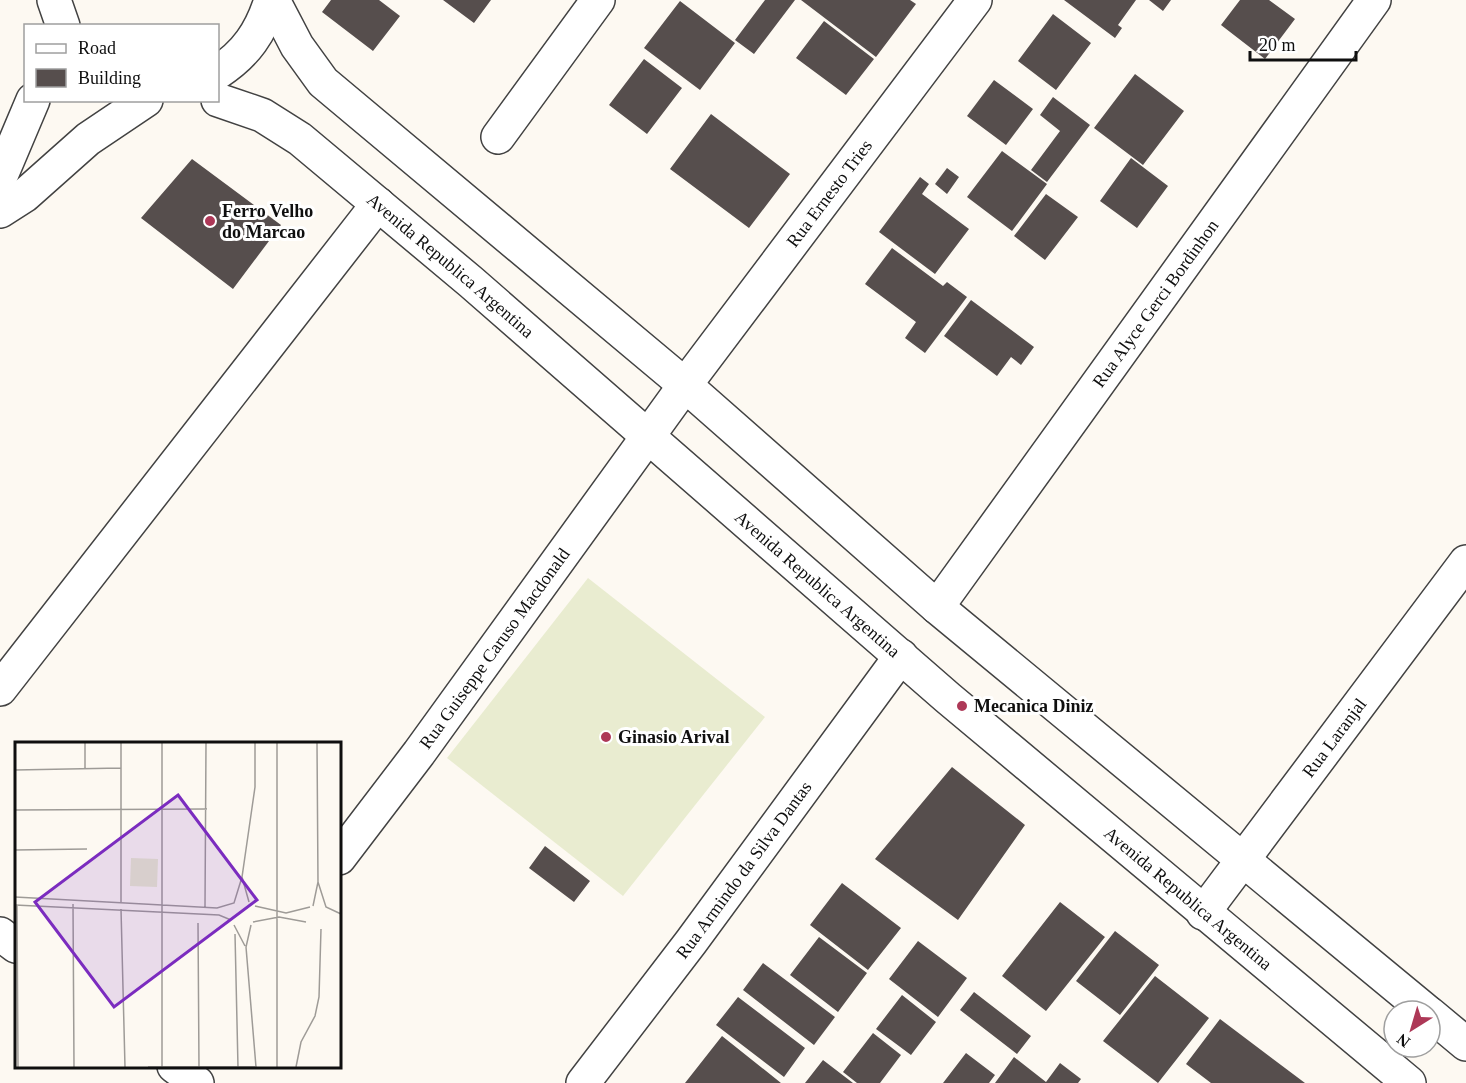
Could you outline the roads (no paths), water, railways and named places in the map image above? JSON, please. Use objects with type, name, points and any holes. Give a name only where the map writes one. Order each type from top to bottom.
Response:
[{"type":"street","points":[[54,0],[62,24]]},
{"type":"street","points":[[219,71],[235,61],[252,43],[265,21],[272,0]]},
{"type":"street","points":[[272,0],[297,46],[323,82],[685,385],[937,607],[1411,999]]},
{"type":"street","points":[[498,137],[598,0]]},
{"type":"street","name":"Rua Ernesto Tries","points":[[649,437],[685,385],[975,0]]},
{"type":"street","name":"Rua Alyce Gerci Bordinhon","points":[[937,607],[1374,0]]},
{"type":"street","name":"Avenida Republica Argentina","points":[[219,100],[262,115],[300,139],[1203,914],[1409,1083]]},
{"type":"street","points":[[0,178],[32,102]]},
{"type":"street","points":[[0,211],[25,195],[88,139],[143,102]]},
{"type":"street","points":[[0,689],[378,204]]},
{"type":"street","name":"Rua Guiseppe Caruso Macdonald","points":[[340,857],[649,437]]},
{"type":"street","name":"Rua Laranjal","points":[[1203,914],[1466,562]]},
{"type":"street","name":"Rua Armindo da Silva Dantas","points":[[583,1083],[698,933],[901,656]]},
{"type":"street","points":[[0,934],[15,945]]},
{"type":"street","points":[[1442,1024],[1466,1044]]},
{"type":"place","name":"Ferro Velho do Marcao","points":[[210,221]]},
{"type":"place","name":"Mecanica Diniz","points":[[962,706]]},
{"type":"place","name":"Ginasio Arival","points":[[606,737]]}]
